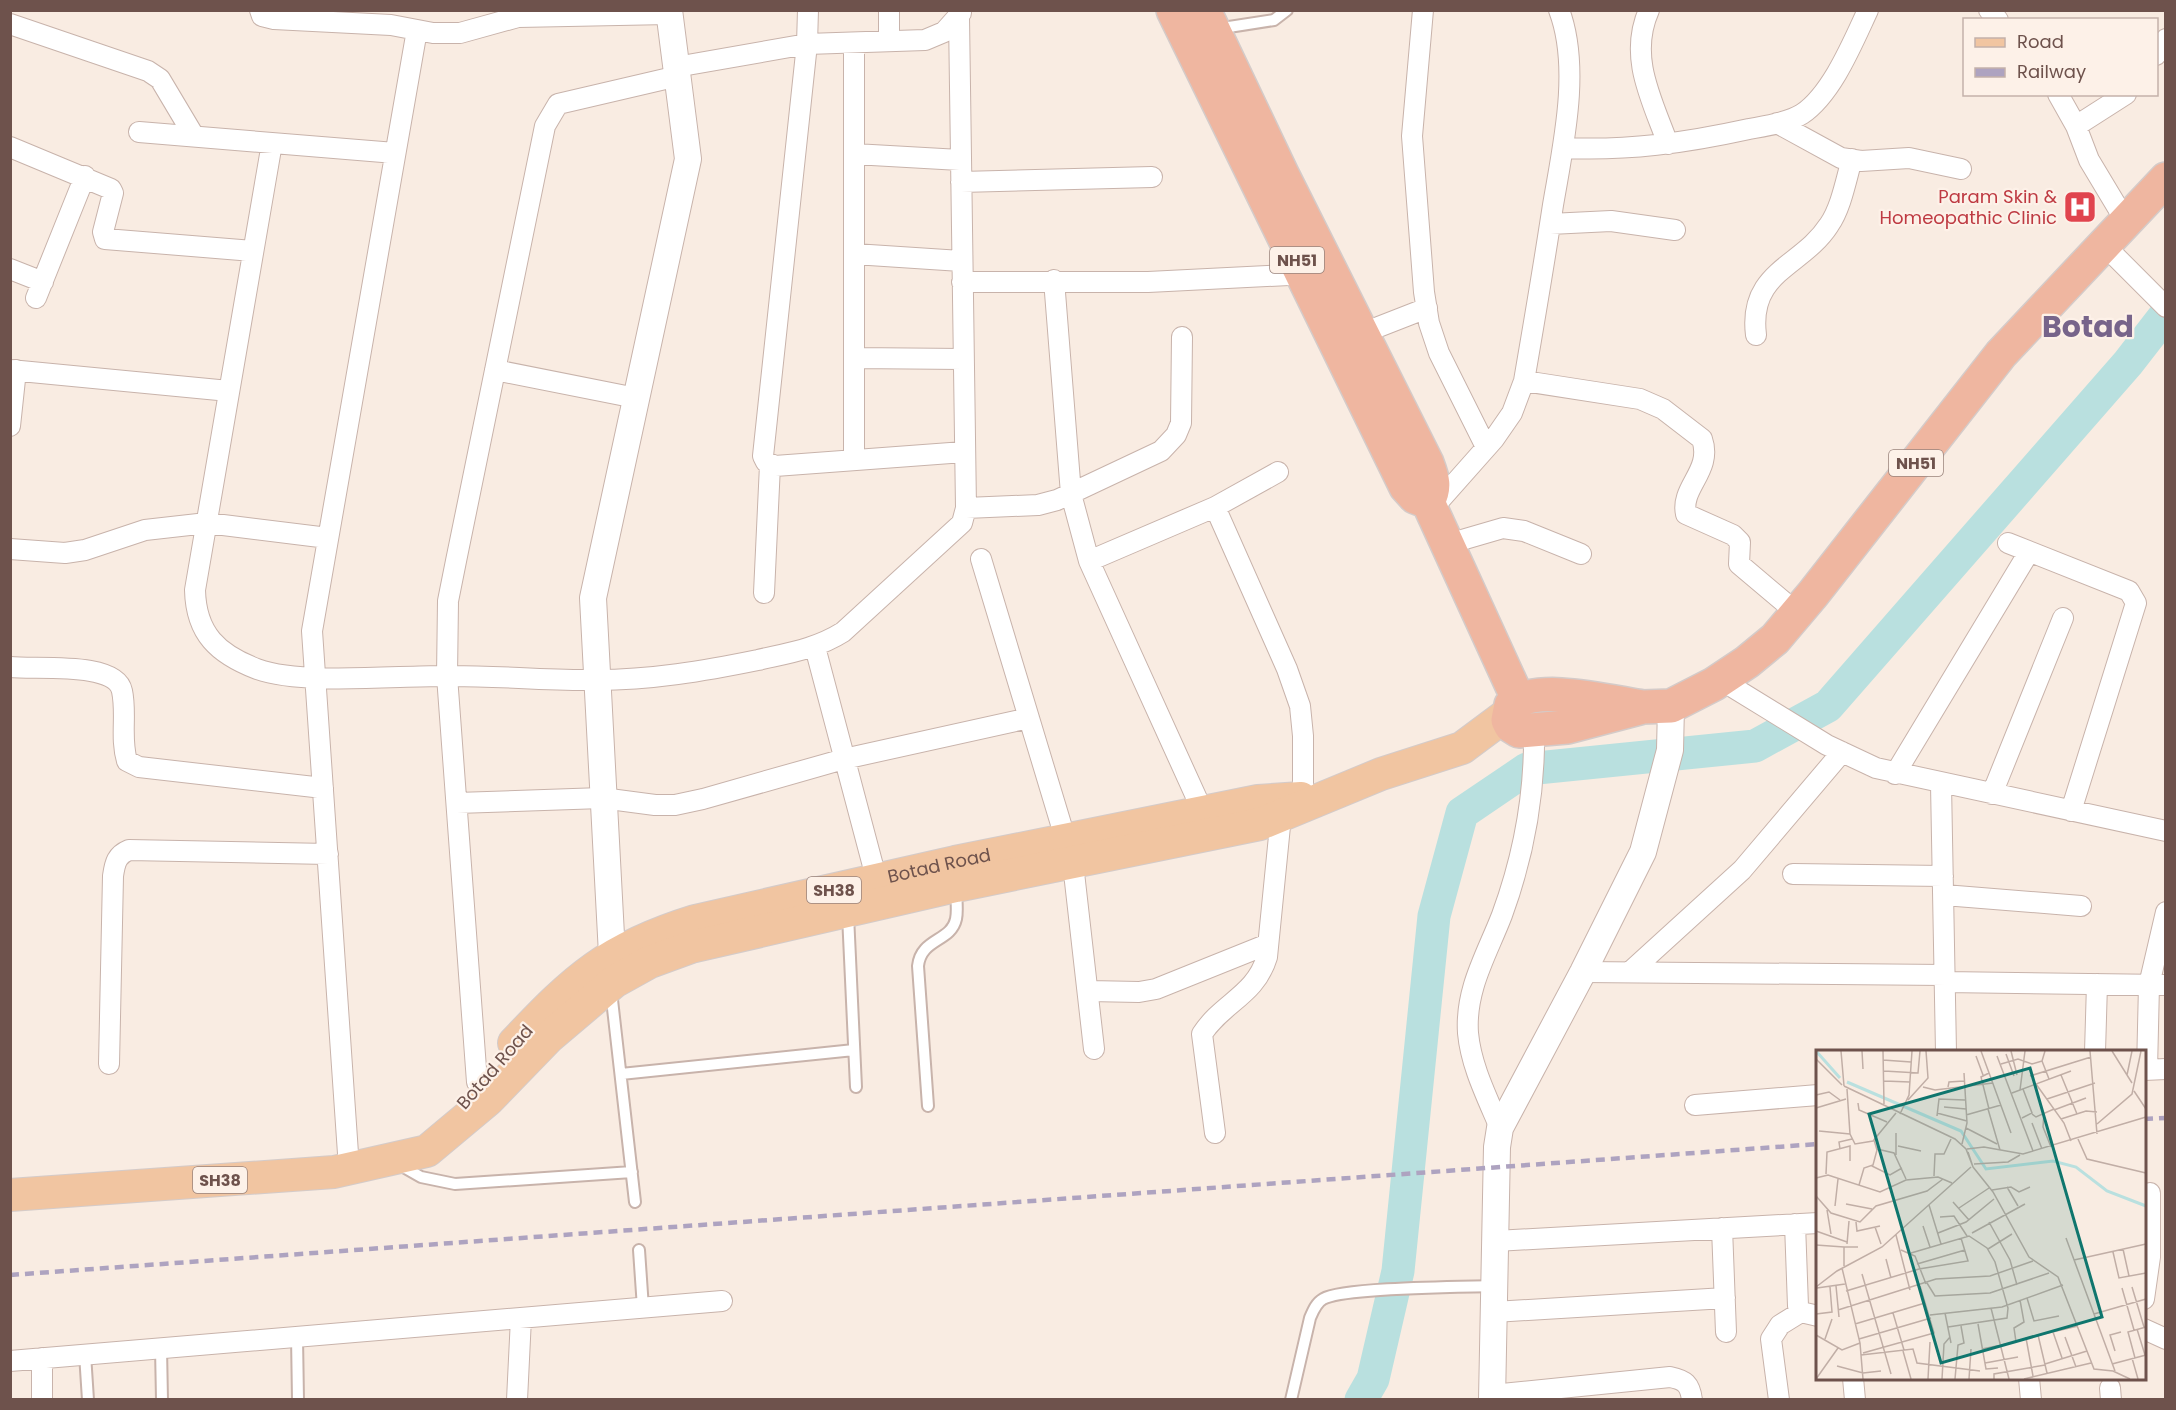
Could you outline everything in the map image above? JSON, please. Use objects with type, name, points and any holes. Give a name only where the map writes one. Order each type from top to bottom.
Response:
[{"type":"highway","name":"NH51","points":[[1173,10],[1318,274],[1363,333],[1434,481],[1430,506]]},
{"type":"highway","name":"NH51","points":[[1209,20],[1406,487],[1415,497],[1430,506],[1520,718]]},
{"type":"highway","name":"NH51","points":[[1657,706],[1721,680],[1748,662],[1775,639],[2001,354],[2166,179]]},
{"type":"highway","points":[[1520,718],[1547,695],[1585,710],[1657,706]]},
{"type":"main road","name":"Botad Road","points":[[10,1195],[334,1172],[427,1151],[488,1100],[611,974],[660,932],[695,921],[877,881],[955,874],[1069,853],[1260,824],[1304,803],[1464,746],[1520,718]]},
{"type":"main road","name":"Botad Road","points":[[1069,853],[1203,812],[1258,801],[1304,803]]},
{"type":"main road","name":"Botad Road","points":[[427,1151],[477,1082],[576,981],[611,974],[691,947],[848,911],[955,874]]},
{"type":"street","points":[[260,10],[262,16],[274,19],[391,18],[417,30],[460,33],[518,14],[669,12],[688,159],[593,598],[611,974]]},
{"type":"street","points":[[764,593],[770,465],[763,456],[807,44],[808,10]]},
{"type":"street","points":[[889,42],[890,10]]},
{"type":"street","points":[[1423,10],[1412,136],[1427,308],[1439,353],[1486,447]]},
{"type":"street","points":[[1430,506],[1486,447],[1512,413],[1524,381],[1563,148],[1569,66],[1567,41],[1559,10]]},
{"type":"street","points":[[1649,10],[1641,27],[1639,48],[1647,85],[1668,144]]},
{"type":"street","points":[[1563,148],[1612,150],[1668,144],[1777,123],[1802,114],[1836,75],[1868,10]]},
{"type":"street","points":[[477,1082],[447,676],[448,602],[545,126],[558,104],[677,72],[807,44],[925,40],[944,32],[961,14]]},
{"type":"street","points":[[272,143],[195,590],[199,622],[212,643],[234,659],[259,669],[291,677],[447,676],[597,680],[688,674],[815,647],[843,632],[962,523],[966,508],[960,182],[961,14]]},
{"type":"street","points":[[10,24],[148,72],[160,79],[194,136]]},
{"type":"street","points":[[349,1168],[312,631],[417,30]]},
{"type":"street","points":[[2158,53],[2166,39]]},
{"type":"street","points":[[854,43],[854,460]]},
{"type":"street","points":[[2059,96],[2076,126],[2114,232],[2162,304]]},
{"type":"street","points":[[2076,126],[2123,96]]},
{"type":"street","points":[[1777,123],[1841,158],[1909,158],[1961,169]]},
{"type":"street","points":[[139,132],[395,153]]},
{"type":"street","points":[[10,147],[108,185],[113,193],[104,232],[105,239],[253,251]]},
{"type":"street","points":[[854,154],[960,160]]},
{"type":"street","points":[[1756,335],[1754,316],[1760,296],[1776,273],[1821,237],[1831,223],[1852,159]]},
{"type":"street","points":[[10,269],[39,290],[85,176]]},
{"type":"street","points":[[960,182],[1152,177]]},
{"type":"street","points":[[1550,224],[1611,221],[1675,230]]},
{"type":"street","points":[[854,254],[961,261]]},
{"type":"street","points":[[962,282],[1054,280],[1148,282],[1318,274]]},
{"type":"street","points":[[1054,280],[1071,494],[1089,561],[1203,812]]},
{"type":"street","points":[[1363,333],[1427,308]]},
{"type":"street","points":[[966,508],[1038,505],[1071,494],[1161,451],[1176,435],[1180,423],[1182,337]]},
{"type":"street","points":[[854,358],[963,359]]},
{"type":"street","points":[[10,426],[13,370],[229,391]]},
{"type":"street","points":[[495,370],[636,398]]},
{"type":"street","points":[[1524,381],[1640,399],[1663,409],[1702,439],[1705,462],[1684,506],[1686,514],[1733,535],[1740,542],[1739,564],[1797,613]]},
{"type":"street","points":[[770,465],[964,452]]},
{"type":"street","points":[[1089,561],[1215,507],[1278,472]]},
{"type":"street","points":[[1215,507],[1287,669],[1300,706],[1304,803],[1262,975],[1210,1022],[1203,1034],[1215,1133]]},
{"type":"street","points":[[10,549],[65,553],[85,550],[145,530],[207,523],[328,538]]},
{"type":"street","points":[[1448,544],[1503,528],[1524,531],[1581,554]]},
{"type":"street","points":[[2008,543],[2129,591],[2136,603],[2071,811]]},
{"type":"street","points":[[1895,774],[2029,552]]},
{"type":"street","points":[[981,559],[1069,853],[1089,991],[1094,1049]]},
{"type":"street","points":[[1992,794],[2062,618]]},
{"type":"street","points":[[815,647],[877,881]]},
{"type":"street","points":[[10,667],[101,671],[114,678],[122,689],[123,748],[127,760],[140,767],[323,788]]},
{"type":"street","points":[[1721,680],[1767,710],[1834,748],[1876,768],[1941,784],[2166,831]]},
{"type":"street","points":[[1657,706],[1670,750],[1643,852],[1583,972],[1500,1128],[1497,1146],[1492,1397],[1670,1377],[1682,1379],[1691,1387],[1692,1400]]},
{"type":"street","points":[[456,803],[602,798],[656,805],[675,805],[704,799],[844,759],[1029,718]]},
{"type":"street","points":[[1500,1128],[1475,1068],[1468,1034],[1468,1009],[1475,980],[1502,915],[1518,863],[1534,785],[1520,718]]},
{"type":"street","points":[[1630,972],[1742,870],[1834,748]]},
{"type":"street","points":[[1941,784],[1946,1050]]},
{"type":"street","points":[[109,1064],[113,876],[115,863],[120,854],[129,850],[328,854]]},
{"type":"street","points":[[1793,874],[1943,885],[2080,906]]},
{"type":"street","points":[[2152,1070],[2157,985],[2166,912]]},
{"type":"street","points":[[1089,991],[1139,992],[1156,989],[1269,944]]},
{"type":"street","points":[[1583,972],[2157,985]]},
{"type":"street","points":[[2095,1050],[2097,984]]},
{"type":"street","points":[[1695,1105],[1816,1095]]},
{"type":"street","points":[[2152,1294],[2158,1257],[2153,1193]]},
{"type":"street","points":[[1496,1241],[1816,1223]]},
{"type":"street","points":[[1779,1400],[1771,1339],[1780,1324],[1809,1314],[1795,1224]]},
{"type":"street","points":[[1722,1228],[1726,1332]]},
{"type":"street","points":[[1494,1312],[1725,1298]]},
{"type":"street","points":[[10,1361],[722,1301]]},
{"type":"street","points":[[517,1400],[521,1318]]},
{"type":"street","points":[[2146,1329],[2166,1339]]},
{"type":"street","points":[[42,1358],[42,1400]]},
{"type":"street","points":[[1853,1380],[1855,1400]]},
{"type":"street","points":[[2029,1380],[2031,1400]]},
{"type":"lane","points":[[1209,20],[1274,20],[1287,10]]},
{"type":"lane","points":[[928,1106],[919,956],[925,947],[950,930],[956,920],[955,874]]},
{"type":"lane","points":[[848,911],[856,1087]]},
{"type":"lane","points":[[611,974],[635,1202]]},
{"type":"lane","points":[[621,1074],[855,1050]]},
{"type":"lane","points":[[389,1159],[421,1177],[455,1184],[632,1172]]},
{"type":"lane","points":[[639,1250],[643,1308]]},
{"type":"lane","points":[[1291,1400],[1310,1318],[1316,1305],[1324,1298],[1340,1294],[1438,1287],[1495,1287]]},
{"type":"lane","points":[[297,1337],[298,1400]]},
{"type":"lane","points":[[162,1348],[162,1400]]},
{"type":"lane","points":[[86,1354],[88,1400]]},
{"type":"waterway","points":[[1361,1400],[1373,1379],[1398,1271],[1434,916],[1462,813],[1527,769],[1755,746],[1828,706],[2128,363],[2166,314]]},
{"type":"railway","points":[[2146,1119],[2166,1118]]},
{"type":"railway","points":[[10,1275],[1816,1144]]},
{"type":"place","name":"Param Skin & Homeopathic Clinic","points":[[2080,207]]},
{"type":"district","name":"Botad","points":[[2088,327]]}]
